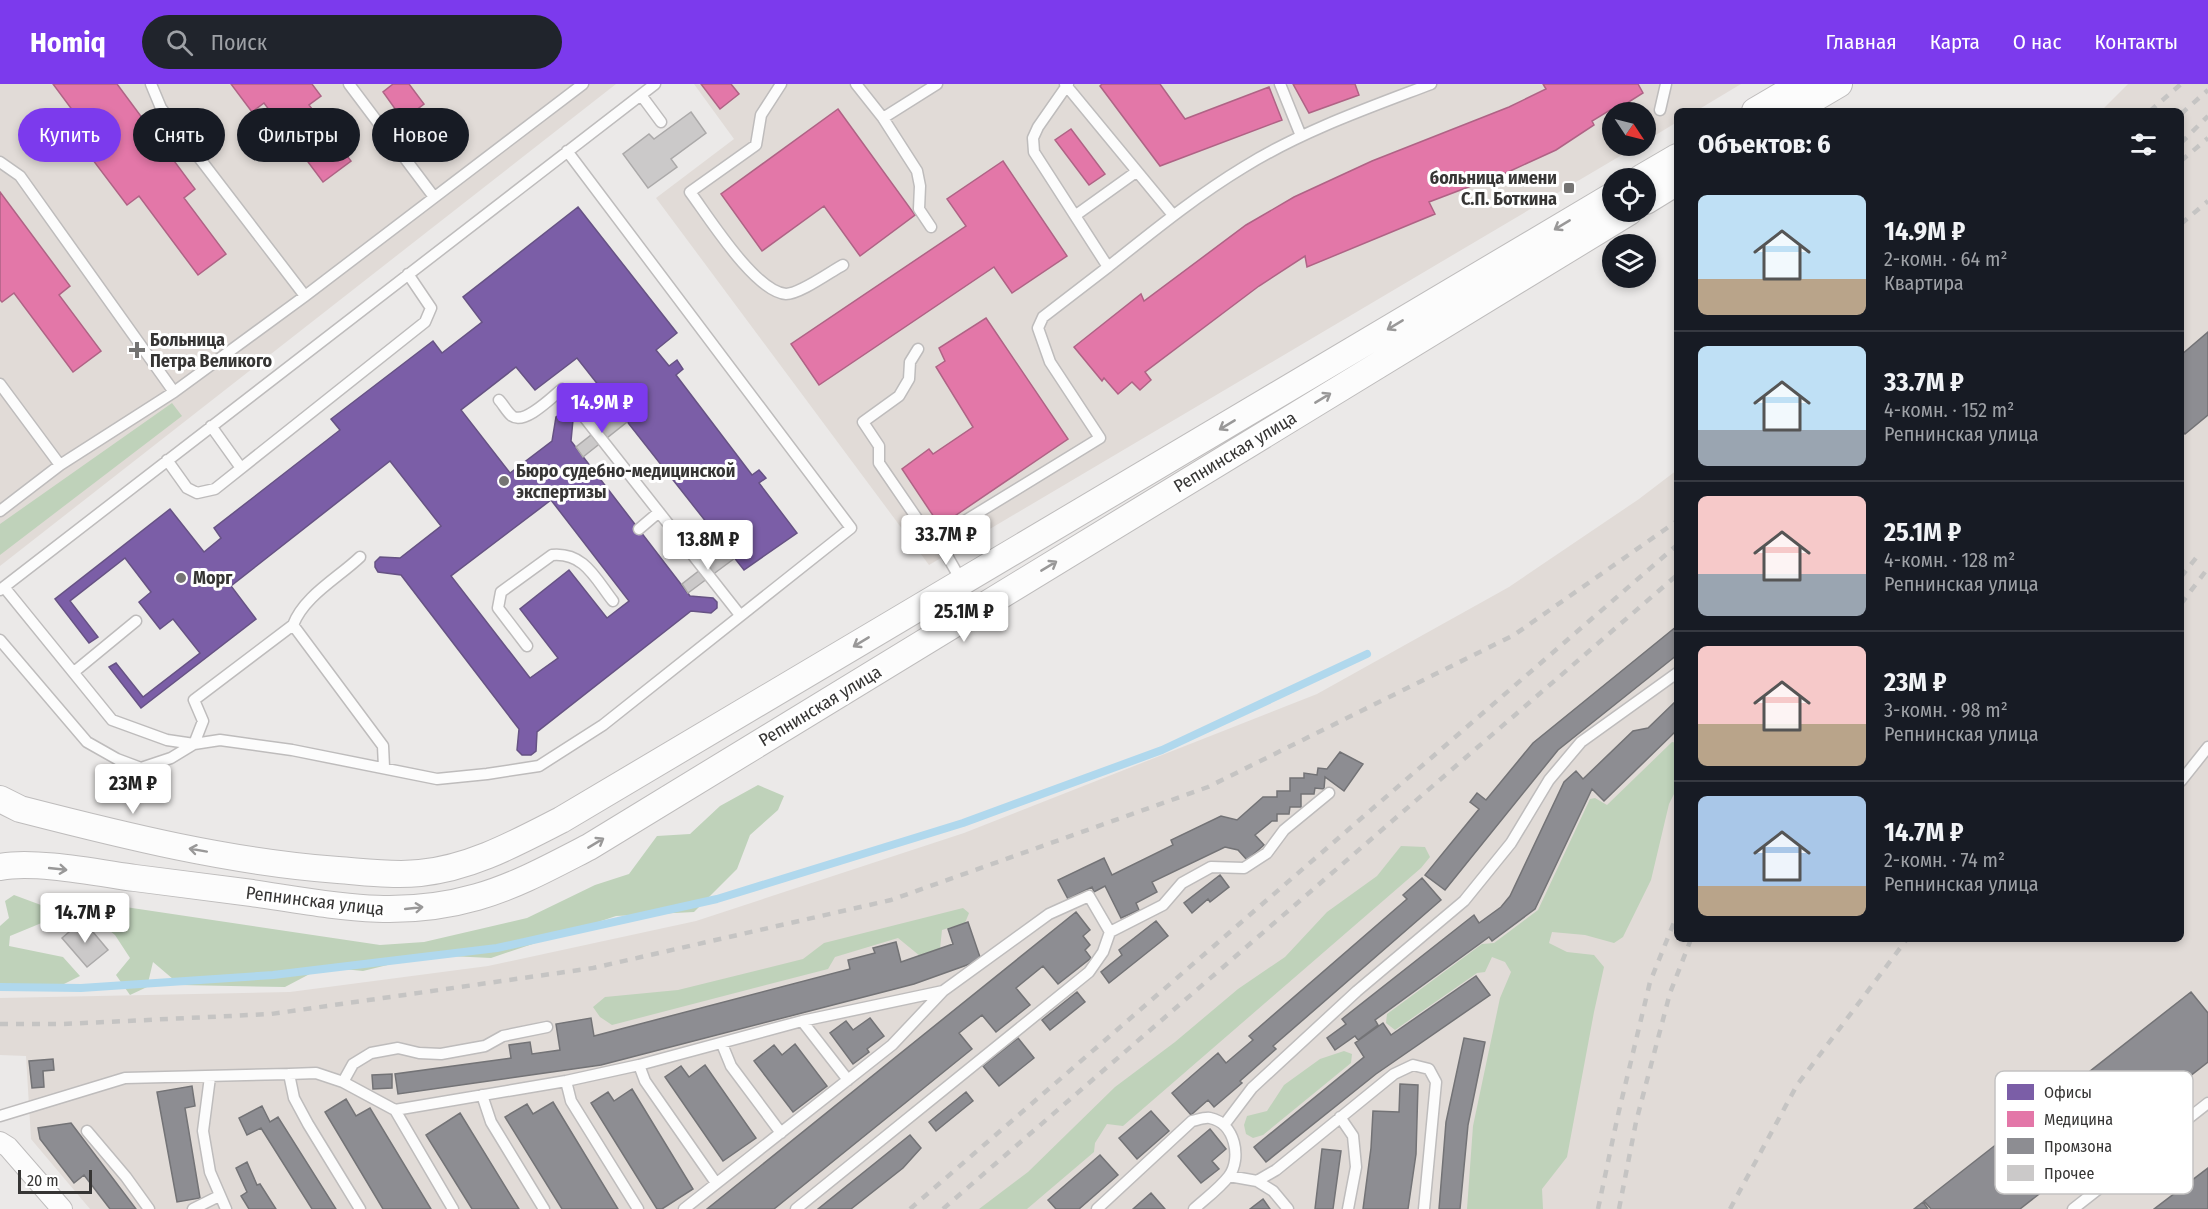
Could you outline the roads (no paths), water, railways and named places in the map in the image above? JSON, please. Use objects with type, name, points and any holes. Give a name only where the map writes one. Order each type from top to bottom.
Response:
[{"type":"street","points":[[1760,108],[1801,84]]},
{"type":"street","points":[[1798,108],[1839,84]]},
{"type":"street","points":[[1656,169],[1674,159]]},
{"type":"street","points":[[1656,195],[1674,184]]},
{"type":"street","name":"Репнинская улица","points":[[0,799],[20,809],[153,843],[311,868],[420,873],[471,862],[561,820],[1602,202]]},
{"type":"street","name":"Репнинская улица","points":[[0,867],[56,868],[352,908],[389,910],[434,906],[477,897],[530,877],[589,847],[1613,222]]},
{"type":"street","points":[[0,1142],[9,1147],[62,1209]]},
{"type":"lane","points":[[151,84],[161,108],[305,296]]},
{"type":"lane","points":[[348,84],[434,197]]},
{"type":"lane","points":[[0,512],[60,465],[174,392],[305,296],[583,84]]},
{"type":"lane","points":[[567,151],[851,528],[603,725],[539,766],[437,779],[292,750],[220,740],[194,744],[167,740],[112,720],[2,588],[567,151],[655,84]]},
{"type":"lane","points":[[781,84],[761,115],[756,145],[690,192],[747,269],[772,289],[786,294],[800,290],[843,265]]},
{"type":"lane","points":[[856,84],[883,117],[916,171],[920,186],[919,208],[931,227]]},
{"type":"lane","points":[[883,117],[937,84]]},
{"type":"lane","points":[[1281,84],[1301,136]]},
{"type":"lane","points":[[918,349],[910,362],[909,379],[899,396],[862,422],[879,446],[879,463],[929,536],[937,538],[1100,438],[1050,362],[1038,328],[1043,316],[1173,215],[1244,166],[1301,136],[1403,89],[1431,84]]},
{"type":"lane","points":[[1660,110],[1666,84]]},
{"type":"lane","points":[[1108,267],[1034,152],[1033,138],[1038,127],[1067,85],[1173,215]]},
{"type":"lane","points":[[641,95],[661,122]]},
{"type":"lane","points":[[0,162],[20,176],[174,392]]},
{"type":"lane","points":[[1076,215],[1136,172]]},
{"type":"lane","points":[[167,460],[187,488],[197,493],[215,489],[425,322],[431,308],[408,274]]},
{"type":"lane","points":[[0,384],[60,465]]},
{"type":"lane","points":[[499,400],[512,416],[520,418],[529,416],[562,389],[740,615]]},
{"type":"lane","points":[[211,426],[241,468]]},
{"type":"lane","points":[[639,529],[659,512]]},
{"type":"lane","points":[[937,538],[962,582]]},
{"type":"lane","points":[[527,646],[498,608],[501,592],[552,555],[572,556],[583,562],[612,601]]},
{"type":"lane","points":[[0,640],[87,742],[117,759],[141,768],[171,758],[194,744],[203,722],[194,700],[293,625],[306,603],[360,557]]},
{"type":"lane","points":[[587,568],[597,561]]},
{"type":"lane","points":[[74,672],[136,621]]},
{"type":"lane","points":[[293,625],[383,746],[384,767]]},
{"type":"lane","points":[[1224,1125],[1252,1088],[1357,991],[1464,901],[1511,843],[1549,780],[1581,742],[1674,675]]},
{"type":"lane","points":[[2184,777],[2208,747]]},
{"type":"lane","points":[[796,1209],[1089,972],[1103,952],[1110,932],[1163,905],[1182,883],[1211,867],[1244,868],[1267,853],[1284,830],[1329,793]]},
{"type":"lane","points":[[684,1209],[892,1045],[943,991],[1049,914],[1089,896],[1110,932]]},
{"type":"lane","points":[[395,1110],[566,1081],[722,1044],[801,1021],[943,991]]},
{"type":"lane","points":[[801,1021],[848,1080]]},
{"type":"lane","points":[[343,1082],[353,1064],[371,1053],[398,1048],[419,1053],[441,1054],[485,1046],[503,1036],[547,1027]]},
{"type":"lane","points":[[722,1044],[731,1066],[781,1133]]},
{"type":"lane","points":[[639,1065],[645,1081],[716,1184]]},
{"type":"lane","points":[[1257,1180],[1276,1170],[1394,1074],[1413,1065],[1429,1069],[1436,1082],[1424,1209]]},
{"type":"lane","points":[[0,1116],[125,1078],[316,1073],[343,1082],[395,1110],[453,1209]]},
{"type":"lane","points":[[289,1074],[294,1098],[360,1209]]},
{"type":"lane","points":[[210,1077],[202,1131],[210,1172],[226,1209]]},
{"type":"lane","points":[[566,1081],[571,1101],[638,1209]]},
{"type":"lane","points":[[482,1095],[492,1122],[544,1209]]},
{"type":"lane","points":[[2193,1115],[2208,1103]]},
{"type":"lane","points":[[1340,1117],[1353,1136],[1356,1167],[1348,1209]]},
{"type":"lane","points":[[1097,1209],[1192,1121],[1210,1118],[1224,1125],[1233,1137],[1236,1158],[1229,1176],[1194,1209]]},
{"type":"lane","points":[[87,1131],[126,1177],[149,1209]]},
{"type":"lane","points":[[1229,1176],[1257,1180],[1273,1191],[1288,1209]]},
{"type":"lane","points":[[2073,1209],[2092,1194]]},
{"type":"lane","points":[[193,1209],[219,1196]]},
{"type":"waterway","points":[[0,987],[81,988],[273,975],[497,948],[717,899],[963,823],[1162,750],[1367,654]]},
{"type":"railway","points":[[2153,108],[2181,84]]},
{"type":"railway","points":[[2184,111],[2208,90]]},
{"type":"railway","points":[[2184,140],[2208,116]]},
{"type":"railway","points":[[2184,158],[2208,138]]},
{"type":"railway","points":[[2184,221],[2208,201]]},
{"type":"railway","points":[[0,1024],[64,1024],[271,1014],[593,968],[891,900],[1208,787],[1514,635],[1674,523]]},
{"type":"railway","points":[[910,1209],[1674,548]]},
{"type":"railway","points":[[2184,573],[2196,558]]},
{"type":"railway","points":[[2184,600],[2208,568]]},
{"type":"railway","points":[[943,1209],[1674,578]]},
{"type":"railway","points":[[1598,1209],[1650,982],[1674,922]]},
{"type":"railway","points":[[1619,1209],[1636,1122],[1670,993],[1690,942]]},
{"type":"railway","points":[[1730,1209],[1797,1085],[1905,942]]},
{"type":"place","name":"больница имени С.П. Боткина","points":[[1569,188]]},
{"type":"place","name":"Больница Петра Великого","points":[[137,350]]},
{"type":"place","name":"Бюро судебно-медицинской экспертизы","points":[[504,481]]},
{"type":"place","name":"Морг","points":[[181,578]]}]
